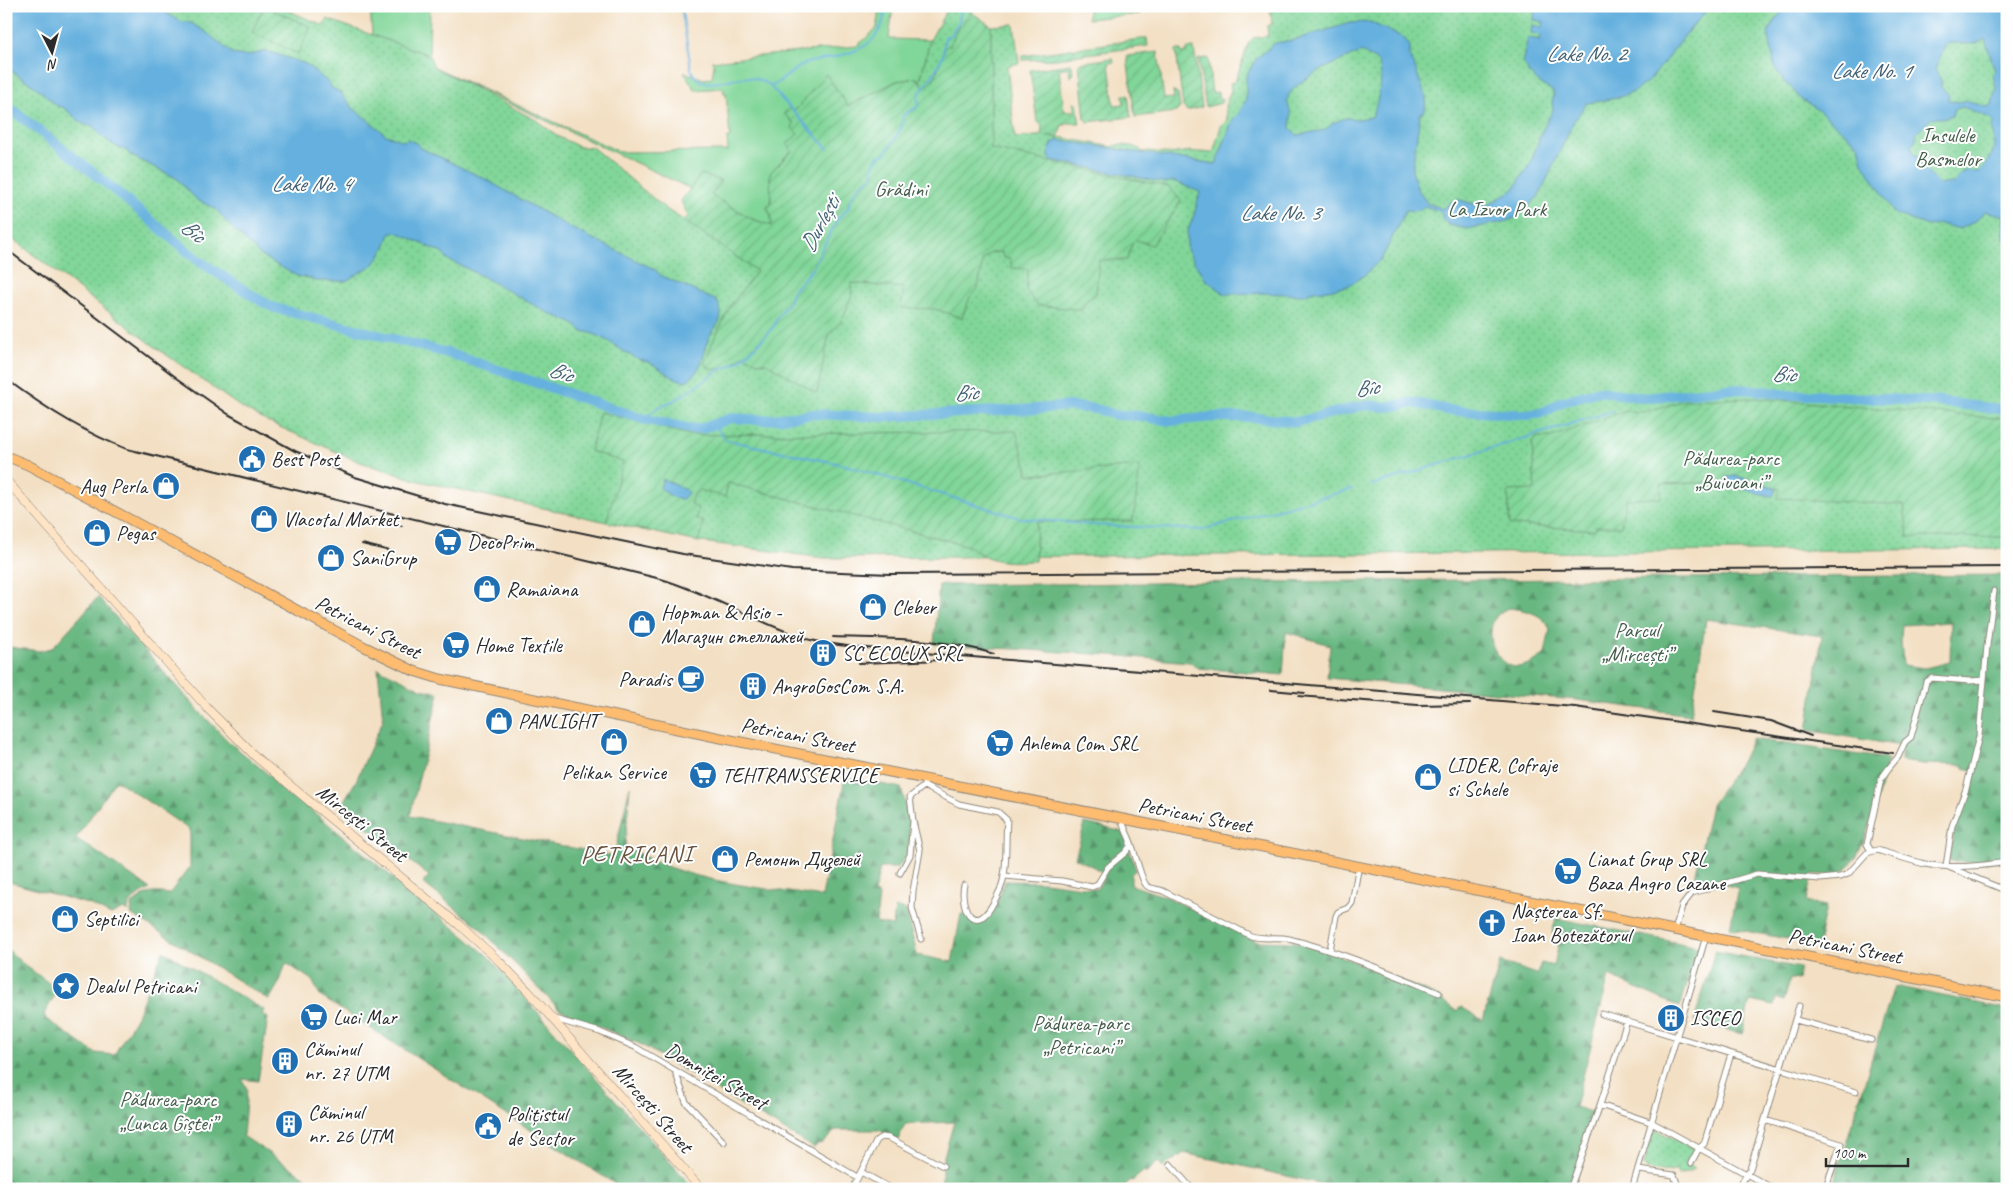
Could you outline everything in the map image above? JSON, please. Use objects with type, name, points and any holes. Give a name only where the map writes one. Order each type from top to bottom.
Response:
[{"type":"main road","name":"Petricani Street","points":[[6,450],[18,460]]},
{"type":"main road","name":"Petricani Street","points":[[6,456],[18,460],[183,547],[289,607],[414,671],[440,680],[924,782],[1120,817],[2007,997]]},
{"type":"main road","name":"Mircești Street","points":[[6,480],[196,695],[257,758],[459,925],[500,962],[701,1189]]},
{"type":"street","points":[[1946,866],[1952,826],[1966,789],[1977,745],[1994,591]]},
{"type":"street","points":[[1871,851],[1867,844],[1881,779],[1898,757],[1905,742],[1911,737],[1926,682],[1932,678],[1970,681],[1984,680]]},
{"type":"street","points":[[921,939],[914,921],[912,904],[920,851],[910,797],[924,782],[960,804],[998,812],[1007,820],[1005,876],[993,904],[980,918],[974,918],[968,913],[962,898],[964,886]]},
{"type":"street","points":[[1120,817],[1145,885],[1162,890],[1251,936],[1257,938],[1283,938],[1330,950],[1438,993]]},
{"type":"street","points":[[900,873],[910,856],[913,821]]},
{"type":"street","points":[[1005,876],[1062,881],[1092,887],[1097,885],[1108,867],[1126,852],[1130,840]]},
{"type":"street","points":[[1675,930],[1682,906],[1692,893],[1756,874],[1820,878],[1840,877],[1848,874],[1866,852],[1876,850],[1926,864],[1946,866],[1977,866],[2007,862]]},
{"type":"street","points":[[1330,950],[1336,916],[1338,912],[1348,908],[1352,903],[1359,865]]},
{"type":"street","points":[[1946,866],[2007,891]]},
{"type":"street","points":[[1975,877],[1977,866]]},
{"type":"street","points":[[1632,1189],[1653,1123],[1706,936]]},
{"type":"street","points":[[1738,1189],[1750,1169],[1799,1006]]},
{"type":"street","points":[[1602,1014],[1856,1092]]},
{"type":"street","name":"Domniței Street","points":[[551,1018],[600,1032],[635,1047],[859,1175],[892,1189]]},
{"type":"street","points":[[1796,1020],[1870,1040]]},
{"type":"street","points":[[1570,1189],[1627,1021]]},
{"type":"street","points":[[1691,1163],[1699,1148],[1704,1144],[1731,1054]]},
{"type":"street","points":[[674,1070],[686,1102],[724,1142]]},
{"type":"street","points":[[1600,1105],[1653,1123],[1774,1189]]},
{"type":"street","points":[[1765,1120],[1841,1144],[1825,1189]]},
{"type":"street","points":[[852,1189],[877,1140],[882,1137],[889,1138],[942,1166]]},
{"type":"street","points":[[1170,1164],[1192,1189]]},
{"type":"street","points":[[1639,1170],[1674,1175],[1679,1189]]},
{"type":"green space","name":"La Izvor Park","points":[[6,6],[278,6],[324,26],[327,19],[429,55],[434,67],[536,120],[559,137],[580,147],[592,147],[666,209],[757,271],[875,156],[920,81],[930,40],[949,6],[968,6],[971,12],[991,26],[1014,24],[1019,63],[1007,66],[1015,138],[1047,135],[1114,147],[1115,145],[1130,146],[1143,152],[1170,154],[1191,151],[1191,153],[1213,153],[1221,126],[1227,120],[1225,106],[1231,90],[1230,83],[1235,82],[1249,42],[1253,38],[1268,36],[1267,26],[1272,24],[1270,6],[2007,6],[2007,549],[824,558],[694,541],[419,481],[360,462],[268,422],[239,406],[154,346],[6,234]]},
{"type":"green space","points":[[264,6],[311,27],[298,54],[252,32]]},
{"type":"green space","points":[[370,6],[430,6],[429,55],[372,35]]},
{"type":"green space","points":[[879,6],[893,6],[889,39],[930,40],[920,81],[916,78],[897,81],[848,106],[826,74],[794,112],[789,108],[784,114],[794,124],[798,134],[792,150],[770,173],[771,204],[767,207],[771,216],[772,226],[752,219],[711,195],[717,188],[701,174],[691,189],[434,67],[620,152],[728,151],[727,138],[730,138],[726,93],[724,93],[723,88],[695,90],[684,72],[704,79],[712,78],[714,64],[711,61],[857,46],[877,28]]},
{"type":"green space","points":[[1088,6],[1139,6],[1140,14],[1088,19]]},
{"type":"green space","name":"Grădini","points":[[971,12],[991,26],[991,149],[1169,187],[1181,201],[1152,245],[1136,240],[1132,244],[1127,260],[1099,260],[1096,294],[1086,301],[1082,310],[1037,305],[1026,290],[1028,269],[1012,268],[1010,259],[1003,258],[1002,252],[991,253],[983,259],[978,289],[970,297],[962,318],[935,309],[901,308],[904,288],[851,283],[852,295],[841,322],[829,334],[817,393],[766,363],[757,362],[743,355],[730,366],[712,370],[704,363],[715,337],[731,305],[757,271],[684,221],[688,216],[681,201],[701,174],[721,181],[711,195],[752,219],[772,226],[771,216],[767,207],[771,204],[770,173],[792,151],[787,144],[798,134],[792,128],[794,123],[784,114],[789,108],[794,112],[826,74],[848,106],[897,81],[917,78],[926,89],[936,75],[945,48],[948,45],[950,46],[957,29]]},
{"type":"green space","points":[[1147,38],[1148,46],[1058,59],[1022,60],[1022,56]]},
{"type":"green space","points":[[1194,48],[1202,107],[1187,111],[1183,107],[1176,50],[1181,50],[1181,53],[1187,52],[1187,49]]},
{"type":"green space","points":[[1158,52],[1164,99],[1174,98],[1173,91],[1178,94],[1180,108],[1176,112],[1135,117],[1127,56]]},
{"type":"green space","points":[[1113,58],[1114,62],[1109,63],[1114,105],[1124,104],[1123,95],[1128,95],[1131,117],[1088,122],[1085,119],[1079,63]]},
{"type":"green space","points":[[1208,58],[1212,93],[1218,92],[1219,98],[1223,99],[1221,103],[1206,107],[1198,59]]},
{"type":"green space","points":[[1072,65],[1073,75],[1070,77],[1069,67],[1059,69],[1064,111],[1074,111],[1073,103],[1076,103],[1080,123],[1062,125],[1058,138],[1047,135],[1043,136],[1041,135],[1042,126],[1037,121],[1030,70]]},
{"type":"green space","name":"Pădurea-parc „Buiucani”","points":[[1756,398],[2007,419],[2007,537],[1908,537],[1904,505],[1777,498],[1780,489],[1736,476],[1728,477],[1726,482],[1661,484],[1661,498],[1626,499],[1621,526],[1596,526],[1595,530],[1510,525],[1508,491],[1535,490],[1532,441],[1537,437],[1551,437],[1626,411],[1644,412],[1686,400]]},
{"type":"green space","points":[[600,412],[690,435],[1016,431],[1029,475],[1140,466],[1133,521],[1037,522],[1035,561],[1000,561],[985,556],[969,546],[728,483],[725,497],[700,490],[694,495],[690,503],[698,509],[696,519],[704,522],[698,542],[606,522],[623,462],[590,451]]},
{"type":"green space","name":"Parcul „Mircești”","points":[[2007,575],[2007,860],[1977,863],[1951,861],[1949,859],[1954,828],[1975,771],[1964,768],[1964,765],[1922,764],[1901,761],[1901,746],[1807,730],[1822,636],[1706,619],[1691,715],[1577,700],[1327,678],[1330,645],[1286,632],[1283,675],[1198,668],[1189,662],[934,644],[939,585]],"holes":[[[1509,608],[1533,613],[1543,619],[1550,629],[1545,654],[1531,663],[1520,667],[1507,665],[1500,659],[1492,641],[1491,631],[1494,621],[1499,613]],[[1951,622],[1950,662],[1925,668],[1903,665],[1902,625]]]},
{"type":"green space","points":[[98,597],[196,708],[229,742],[489,957],[694,1189],[623,1189],[320,996],[312,980],[286,963],[280,981],[269,1000],[131,914],[132,904],[145,895],[153,893],[169,894],[190,867],[190,830],[116,780],[76,838],[150,889],[132,901],[128,912],[123,909],[111,915],[91,905],[6,881],[6,645],[39,651],[52,648]]},
{"type":"green space","name":"Pădurea-parc „Petricani”","points":[[378,668],[421,689],[439,693],[410,816],[614,856],[630,786],[625,845],[647,858],[671,868],[720,881],[822,897],[845,777],[901,788],[910,829],[909,840],[903,860],[897,868],[880,868],[874,893],[879,895],[876,923],[893,926],[895,908],[906,910],[917,955],[952,962],[961,914],[981,921],[996,905],[1005,881],[1045,882],[1097,889],[1106,873],[1075,858],[1085,823],[1123,832],[1136,870],[1131,874],[1131,885],[1167,897],[1256,941],[1294,942],[1328,951],[1435,995],[1456,1011],[1461,1007],[1483,1020],[1500,962],[1537,974],[1541,963],[1554,966],[1560,937],[1552,934],[1556,918],[1699,947],[1680,1007],[1609,976],[1575,1107],[1594,1113],[1573,1189],[1345,1189],[1184,1153],[1163,1167],[1158,1162],[1146,1173],[1144,1171],[1132,1181],[1129,1180],[1123,1189],[942,1189],[942,1163],[954,1122],[905,1124],[898,1140],[879,1130],[836,1130],[823,1143],[818,1144],[814,1148],[642,1045],[559,1009],[478,926],[423,883],[429,876],[340,807],[356,781],[383,720]]},
{"type":"green space","points":[[1752,739],[1888,759],[1867,832],[1855,859],[1840,872],[1826,875],[1812,874],[1806,902],[1826,906],[1818,945],[1730,928],[1738,888],[1695,877],[1711,805],[1741,762]]},
{"type":"green space","name":"Pădurea-parc „Lunca Gîștei”","points":[[6,948],[22,963],[58,990],[44,1014],[46,1019],[95,1053],[114,1055],[136,1018],[163,951],[264,1010],[262,1014],[268,1018],[258,1081],[242,1079],[247,1089],[243,1136],[323,1189],[6,1189]]},
{"type":"green space","points":[[1715,951],[1800,968],[1798,980],[1790,979],[1784,1001],[1776,998],[1774,1006],[1750,1001],[1742,1034],[1694,1021]]},
{"type":"green space","points":[[1894,986],[2007,1009],[2007,1189],[1832,1189]]},
{"type":"green space","points":[[1654,1130],[1693,1148],[1695,1151],[1687,1163],[1695,1169],[1678,1175],[1676,1169],[1671,1172],[1663,1172],[1647,1169],[1644,1165]]},
{"type":"water","name":"Lake No. 4","points":[[6,6],[154,6],[180,21],[191,23],[206,32],[233,54],[245,56],[267,51],[306,64],[329,83],[332,88],[340,92],[353,108],[386,135],[404,141],[407,139],[418,144],[419,147],[485,179],[571,228],[656,270],[660,275],[717,301],[721,315],[720,320],[709,337],[699,368],[686,381],[676,379],[656,366],[637,359],[603,338],[581,331],[569,322],[448,260],[442,253],[397,232],[390,234],[384,249],[374,264],[346,281],[314,281],[310,278],[297,276],[261,256],[228,224],[216,209],[197,200],[176,178],[114,145],[100,135],[93,126],[84,125],[63,107],[57,106],[37,88],[6,67]]},
{"type":"water","name":"Lake No. 3","points":[[1535,6],[1711,6],[1690,29],[1651,79],[1634,92],[1617,98],[1587,103],[1574,121],[1539,196],[1515,218],[1467,229],[1449,225],[1443,220],[1441,212],[1425,206],[1421,209],[1406,210],[1382,258],[1366,274],[1348,286],[1313,291],[1304,295],[1225,294],[1205,279],[1187,250],[1187,233],[1200,192],[1173,181],[1166,183],[1051,160],[1048,154],[1052,144],[1057,140],[1216,164],[1233,119],[1239,113],[1246,100],[1246,76],[1257,58],[1275,43],[1294,40],[1350,23],[1370,22],[1404,38],[1410,46],[1410,55],[1426,97],[1425,109],[1420,115],[1412,170],[1417,188],[1427,203],[1443,209],[1452,201],[1460,200],[1478,205],[1488,205],[1514,189],[1531,162],[1542,131],[1553,110],[1553,91],[1528,73],[1527,68],[1522,63],[1528,38],[1540,40],[1541,35],[1531,33],[1532,25],[1542,27],[1544,22],[1534,20]],"holes":[[[1362,52],[1376,60],[1381,71],[1378,96],[1372,117],[1359,119],[1345,118],[1333,123],[1325,130],[1297,135],[1290,128],[1291,114],[1288,101],[1293,89],[1301,82],[1333,64]]]},
{"type":"water","name":"Lake No. 1","points":[[1785,6],[2007,6],[2007,239],[2004,239],[2004,216],[1985,211],[1977,220],[1961,229],[1939,224],[1928,226],[1895,214],[1863,163],[1859,145],[1813,106],[1801,100],[1791,87],[1785,83],[1775,68],[1768,32]],"holes":[[[1985,39],[1995,71],[1993,75],[1996,87],[1992,105],[1986,107],[1965,100],[1960,102],[1948,100],[1949,95],[1941,87],[1941,80],[1935,69],[1946,44],[1970,44]],[[1963,107],[1992,119],[1994,123],[1991,127],[1994,147],[1987,163],[1978,173],[1967,171],[1959,176],[1955,183],[1939,184],[1920,165],[1919,156],[1914,154],[1911,145],[1915,141],[1917,133],[1932,118],[1943,118],[1953,115],[1955,109]]]},
{"type":"water","points":[[1736,476],[1777,488],[1773,496],[1769,496],[1726,482],[1727,477]]},
{"type":"water","points":[[663,479],[686,490],[688,493],[683,499],[670,496],[660,487]]},
{"type":"waterway","points":[[681,6],[691,69],[696,77],[702,82],[709,83],[744,77],[753,78],[771,85],[774,85],[805,64],[848,53],[867,44],[880,30],[886,6]]},
{"type":"waterway","name":"Durlești","points":[[643,419],[718,371],[739,361],[774,326],[777,318],[790,300],[792,292],[812,269],[837,220],[849,207],[849,201],[860,185],[873,176],[873,166],[877,157],[885,154],[902,127],[903,115],[916,108],[919,104],[917,97],[935,72],[943,55],[945,37],[951,35],[960,19],[961,6]]},
{"type":"waterway","points":[[770,86],[828,149]]},
{"type":"waterway","name":"Bîc","points":[[6,105],[100,178],[199,261],[275,308],[451,354],[643,419],[692,429],[703,428],[731,418],[765,420],[814,414],[881,417],[1068,406],[1096,409],[1116,415],[1140,416],[1171,421],[1214,417],[1250,417],[1297,422],[1365,405],[1385,407],[1415,403],[1448,410],[1527,415],[1544,412],[1564,401],[1599,391],[1646,398],[1729,389],[1756,390],[1787,395],[1941,402],[2007,410]]},
{"type":"waterway","points":[[1372,485],[1613,411]]},
{"type":"waterway","points":[[714,425],[726,440],[845,465],[1020,518],[1094,525],[1202,530],[1352,489]]},
{"type":"railway","points":[[6,249],[177,378],[228,414],[295,451],[355,477],[445,504],[683,554],[792,570],[890,574],[2007,567]]},
{"type":"railway","points":[[6,379],[65,418],[127,449],[661,579],[698,592],[788,632],[807,639],[836,645],[1575,707],[1893,753]]},
{"type":"railway","points":[[370,518],[402,526]]},
{"type":"railway","points":[[362,544],[394,552]]},
{"type":"railway","points":[[833,637],[894,639],[954,644],[994,654]]},
{"type":"railway","points":[[859,663],[944,660]]},
{"type":"railway","points":[[1271,690],[1305,693]]},
{"type":"railway","points":[[1298,696],[1418,705],[1470,704]]},
{"type":"railway","points":[[1714,712],[1771,721],[1811,736]]},
{"type":"place","name":"Best Post","points":[[252,459]]},
{"type":"place","name":"Aug Perla","points":[[166,486]]},
{"type":"place","name":"Vlacotal Market","points":[[264,519]]},
{"type":"place","name":"Pegas","points":[[97,533]]},
{"type":"place","name":"DecoPrim","points":[[448,542]]},
{"type":"place","name":"SaniGrup","points":[[331,558]]},
{"type":"place","name":"Ramaiana","points":[[487,589]]},
{"type":"place","name":"Cleber","points":[[873,607]]},
{"type":"place","name":"Hopman & Asio - Магазин стеллажей","points":[[642,624]]},
{"type":"place","name":"Home Textile","points":[[456,645]]},
{"type":"place","name":"SC ECOLUX SRL","points":[[823,653]]},
{"type":"place","name":"Paradis","points":[[691,679]]},
{"type":"place","name":"AngroGosCom S.A.","points":[[753,686]]},
{"type":"place","name":"PANLIGHT","points":[[499,721]]},
{"type":"place","name":"Pelikan Service","points":[[614,742]]},
{"type":"place","name":"Anlema Com SRL","points":[[1000,743]]},
{"type":"place","name":"TEHTRANSSERVICE","points":[[703,775]]},
{"type":"place","name":"LIDER, Cofraje si Schele","points":[[1428,777]]},
{"type":"place","name":"Ремонт Дизелей","points":[[725,859]]},
{"type":"place","name":"Lianat Grup SRL Baza Angro Cazane","points":[[1568,871]]},
{"type":"place","name":"Septilici","points":[[65,919]]},
{"type":"place","name":"Nașterea Sf. Ioan Botezătorul","points":[[1492,923]]},
{"type":"place","name":"Dealul Petricani","points":[[66,986]]},
{"type":"place","name":"Luci Mar","points":[[314,1017]]},
{"type":"place","name":"ISCEO","points":[[1671,1018]]},
{"type":"place","name":"Căminul nr. 27 UTM","points":[[285,1061]]},
{"type":"place","name":"Căminul nr. 26 UTM","points":[[289,1124]]},
{"type":"place","name":"Polițistul de Sector","points":[[488,1126]]},
{"type":"district","name":"PETRICANI","points":[[637,854]]},
{"type":"water label","name":"Lake No. 2","points":[[1586,54]]},
{"type":"park label","name":"Insulele Basmelor","points":[[1948,147]]}]
